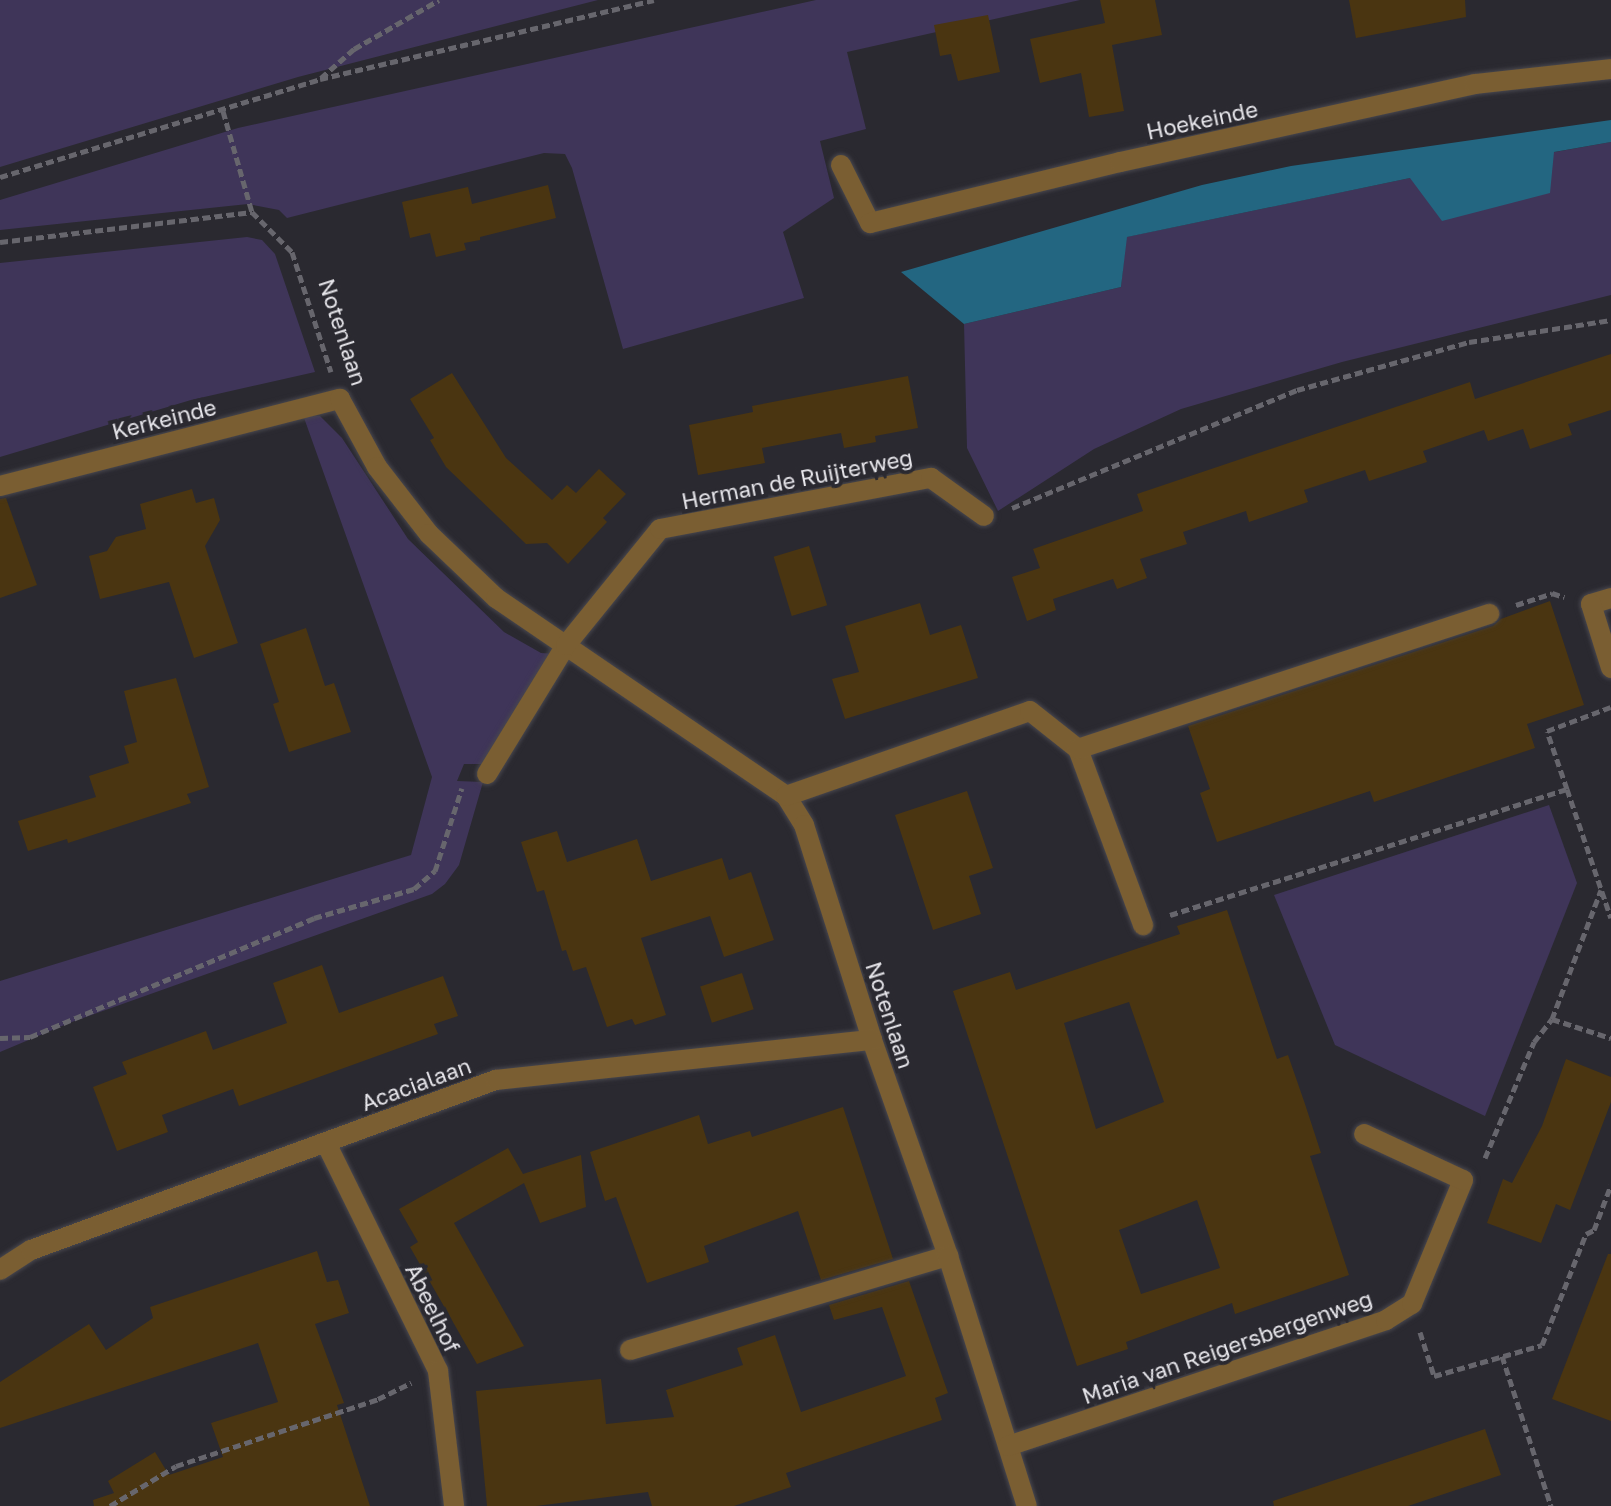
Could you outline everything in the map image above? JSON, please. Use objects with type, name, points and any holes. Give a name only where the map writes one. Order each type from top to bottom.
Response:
[{"type":"street","name":"Hoekeinde","points":[[841,165],[870,223],[1120,162],[1475,84],[1611,69]]},
{"type":"street","name":"Kerkeinde","points":[[0,486],[340,399]]},
{"type":"street","name":"Notenlaan","points":[[340,399],[377,467],[429,534],[496,598],[786,796],[804,825],[872,1040],[948,1256],[1027,1506]]},
{"type":"street","name":"Herman de Ruijterweg","points":[[566,645],[660,529],[931,478],[984,516]]},
{"type":"street","points":[[1601,601],[1611,668]]},
{"type":"street","points":[[1078,749],[1489,614]]},
{"type":"street","points":[[487,774],[566,645]]},
{"type":"street","points":[[786,796],[1030,711],[1078,749],[1143,925]]},
{"type":"street","name":"Acacialaan","points":[[0,1270],[31,1250],[496,1080],[872,1040]]},
{"type":"street","points":[[1364,1134],[1463,1180],[1412,1304]]},
{"type":"street","name":"Abeelhof","points":[[326,1143],[438,1371],[454,1506]]},
{"type":"street","points":[[630,1350],[948,1256]]},
{"type":"street","name":"Maria van Reigersbergenweg","points":[[1008,1446],[1386,1320],[1412,1304]]},
{"type":"path","points":[[320,79],[354,49],[439,0]]},
{"type":"path","points":[[0,177],[320,79],[654,0]]},
{"type":"path","points":[[0,242],[252,212],[223,111]]},
{"type":"path","name":"Notenlaan","points":[[252,212],[292,252],[340,399]]},
{"type":"path","points":[[984,516],[1026,504],[1079,478],[1297,390],[1469,342],[1611,320]]},
{"type":"path","points":[[1489,614],[1552,593],[1601,601]]},
{"type":"path","points":[[1611,707],[1547,731],[1611,918]]},
{"type":"path","points":[[0,1038],[30,1037],[314,918],[414,889],[435,871],[465,777],[487,774]]},
{"type":"path","points":[[1143,925],[1567,789]]},
{"type":"path","points":[[1463,1180],[1481,1168],[1534,1042],[1552,1019],[1601,890]]},
{"type":"path","points":[[1552,1019],[1611,1038]]},
{"type":"path","points":[[1412,1304],[1434,1376],[1542,1345],[1586,1234],[1594,1230],[1611,1185]]},
{"type":"path","points":[[1502,1356],[1551,1506]]},
{"type":"path","points":[[110,1506],[176,1466],[378,1399],[438,1371]]},
{"type":"shaded area","points":[[0,0],[598,0],[298,77],[0,167]]},
{"type":"shaded area","points":[[816,0],[1080,0],[847,52],[866,129],[820,141],[834,198],[783,232],[804,298],[623,349],[572,168],[565,154],[544,153],[287,218],[279,210],[248,204],[0,230],[0,200],[238,128]]},
{"type":"shaded area","points":[[1611,142],[1611,295],[1342,362],[1181,409],[1094,449],[998,511],[967,448],[964,324],[1121,287],[1126,237],[1410,178]]},
{"type":"shaded area","points":[[247,237],[262,240],[275,254],[315,372],[191,400],[0,457],[0,263]]},
{"type":"shaded area","points":[[303,415],[320,416],[342,438],[408,539],[504,632],[541,653],[558,654],[485,764],[464,764],[457,781],[483,782],[459,865],[445,884],[432,894],[69,1023],[0,1052],[0,981],[411,855],[432,777]]},
{"type":"shaded area","points":[[1549,805],[1577,883],[1485,1116],[1335,1045],[1274,895]]},
{"type":"water","points":[[1611,120],[1611,142],[1554,152],[1550,193],[1442,221],[1410,178],[1127,237],[1121,287],[964,324],[901,272],[1202,185],[1291,166]]},
{"type":"building","points":[[1100,0],[1155,0],[1162,35],[1112,45],[1124,111],[1089,117],[1081,73],[1040,83],[1030,39],[1105,23]]},
{"type":"building","points":[[1349,0],[1465,0],[1466,17],[1356,38]]},
{"type":"building","points":[[988,15],[1000,72],[958,81],[951,54],[940,56],[934,25]]},
{"type":"building","points":[[548,185],[556,218],[480,237],[480,240],[464,243],[466,250],[436,257],[430,233],[410,238],[402,202],[468,187],[472,204]]},
{"type":"building","points":[[1611,354],[1611,410],[1568,424],[1572,435],[1530,449],[1523,429],[1488,441],[1484,430],[1423,451],[1427,462],[1369,481],[1365,470],[1304,490],[1308,502],[1249,522],[1246,511],[1183,532],[1187,544],[1140,559],[1147,578],[1117,589],[1113,579],[1053,599],[1056,610],[1027,621],[1012,577],[1040,568],[1033,549],[1143,511],[1137,494],[1470,382],[1475,399]]},
{"type":"building","points":[[452,373],[506,458],[552,500],[567,485],[576,493],[599,469],[626,494],[603,518],[607,522],[568,564],[547,543],[526,544],[446,467],[430,440],[434,438],[410,399]]},
{"type":"building","points":[[908,376],[918,428],[875,436],[876,442],[844,448],[841,433],[762,448],[765,463],[698,475],[689,425],[753,412],[752,406]]},
{"type":"building","points":[[192,489],[196,503],[214,498],[220,520],[205,546],[238,643],[194,658],[169,582],[100,599],[89,556],[107,551],[116,537],[146,529],[140,504]]},
{"type":"building","points":[[6,498],[37,585],[0,598],[0,499]]},
{"type":"building","points":[[809,546],[827,605],[792,616],[774,557]]},
{"type":"building","points":[[1550,601],[1584,705],[1527,724],[1535,748],[1374,802],[1370,791],[1217,842],[1200,793],[1210,789],[1188,726],[1493,626],[1501,619]]},
{"type":"building","points":[[920,603],[930,635],[961,625],[978,678],[845,719],[832,679],[859,672],[845,626]]},
{"type":"building","points":[[306,628],[325,686],[334,683],[351,732],[289,752],[273,704],[279,702],[260,644]]},
{"type":"building","points":[[176,678],[209,787],[187,794],[191,803],[68,843],[67,839],[28,851],[18,821],[96,797],[89,776],[129,763],[124,746],[137,742],[124,691]]},
{"type":"building","points":[[967,791],[993,868],[969,876],[981,914],[933,930],[895,815]]},
{"type":"building","points":[[557,831],[567,862],[637,839],[651,881],[722,858],[729,880],[751,872],[774,940],[724,957],[710,916],[641,938],[666,1015],[635,1025],[632,1019],[607,1027],[586,967],[573,971],[566,950],[562,951],[544,890],[537,892],[521,842]]},
{"type":"building","points":[[1227,910],[1277,1059],[1288,1055],[1305,1104],[1321,1153],[1310,1156],[1349,1275],[1235,1314],[1232,1303],[1126,1342],[1128,1349],[1077,1366],[953,991],[1010,972],[1016,990],[1180,934],[1177,926]],"holes":[[[1129,1002],[1164,1102],[1096,1129],[1064,1023]],[[1197,1200],[1220,1268],[1141,1294],[1119,1230]]]},
{"type":"building","points":[[322,965],[339,1013],[443,976],[458,1016],[434,1024],[438,1034],[239,1106],[233,1089],[162,1115],[168,1132],[117,1151],[93,1087],[127,1074],[122,1062],[206,1031],[213,1050],[287,1023],[273,983]]},
{"type":"building","points":[[742,973],[754,1009],[712,1023],[700,987]]},
{"type":"building","points":[[1566,1059],[1611,1077],[1611,1102],[1570,1210],[1556,1204],[1541,1243],[1487,1223],[1503,1179],[1512,1183],[1542,1126]]},
{"type":"building","points":[[843,1107],[893,1259],[821,1280],[798,1211],[704,1246],[709,1262],[647,1283],[616,1197],[605,1201],[590,1152],[699,1115],[708,1144],[750,1131],[752,1137]]},
{"type":"building","points":[[508,1148],[523,1174],[581,1155],[586,1207],[540,1223],[524,1183],[454,1223],[524,1346],[477,1364],[410,1247],[418,1242],[399,1209]]},
{"type":"building","points":[[317,1251],[327,1282],[338,1280],[349,1313],[315,1324],[344,1403],[337,1405],[370,1506],[94,1506],[93,1500],[114,1493],[108,1481],[155,1452],[169,1475],[223,1457],[211,1423],[278,1402],[258,1343],[0,1428],[0,1382],[89,1324],[106,1350],[153,1318],[150,1307]]},
{"type":"building","points":[[1608,1254],[1611,1254],[1611,1421],[1552,1399]]},
{"type":"building","points":[[909,1281],[948,1393],[935,1398],[942,1420],[786,1473],[791,1487],[734,1506],[652,1506],[648,1492],[536,1506],[487,1506],[476,1391],[601,1379],[606,1424],[674,1417],[666,1390],[743,1365],[737,1348],[775,1335],[801,1412],[906,1376],[882,1307],[834,1320],[829,1305]]},
{"type":"building","points":[[1485,1429],[1501,1475],[1408,1506],[1274,1506],[1273,1501]]}]
